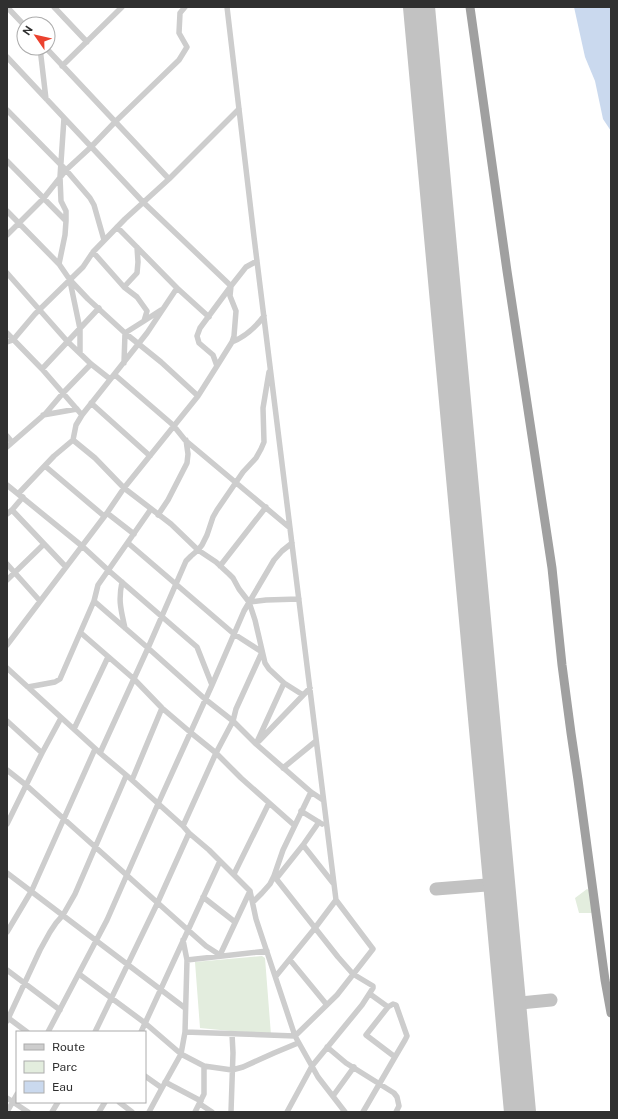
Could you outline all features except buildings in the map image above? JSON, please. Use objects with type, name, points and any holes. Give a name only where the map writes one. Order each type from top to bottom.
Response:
[{"type":"highway","points":[[470,7],[508,278],[552,568],[570,733],[611,1013]]},
{"type":"street","points":[[7,7],[16,17]]},
{"type":"street","points":[[54,7],[87,42]]},
{"type":"street","points":[[62,66],[122,7]]},
{"type":"street","points":[[7,235],[43,199],[66,170],[92,147],[115,122],[179,60],[187,47],[179,33],[180,13],[185,7]]},
{"type":"street","points":[[185,1032],[295,1036],[337,995],[373,950],[336,900],[227,7]]},
{"type":"street","points":[[41,56],[46,99]]},
{"type":"street","points":[[53,56],[169,179]]},
{"type":"street","points":[[7,57],[144,202],[231,286]]},
{"type":"street","points":[[7,342],[13,340],[31,319],[83,267],[93,252],[104,240],[169,179],[239,109]]},
{"type":"street","points":[[7,110],[61,164],[90,198],[94,205],[104,240]]},
{"type":"street","points":[[59,264],[65,235],[66,221],[66,211],[61,201],[60,177],[64,118]]},
{"type":"street","points":[[7,162],[66,221]]},
{"type":"street","points":[[7,211],[59,264],[70,280],[125,333],[161,362],[198,396]]},
{"type":"street","points":[[117,227],[208,317]]},
{"type":"street","points":[[124,287],[137,273],[137,247]]},
{"type":"street","points":[[93,252],[124,287],[137,297],[147,311],[144,321]]},
{"type":"street","points":[[217,366],[213,355],[199,343],[197,336],[200,328],[246,267],[257,261]]},
{"type":"street","points":[[7,273],[67,341],[92,364],[113,377],[173,425],[186,440],[290,528]]},
{"type":"street","points":[[70,280],[80,329],[80,353]]},
{"type":"street","points":[[7,644],[124,488],[173,425],[198,396],[217,366],[232,342],[234,336],[236,311],[230,296],[231,286]]},
{"type":"street","points":[[7,514],[12,510],[20,496],[45,466],[54,456],[73,440],[76,425],[82,415],[139,344],[177,288]]},
{"type":"street","points":[[42,369],[99,308]]},
{"type":"street","points":[[125,333],[164,308]]},
{"type":"street","points":[[232,342],[240,339],[254,328],[264,316]]},
{"type":"street","points":[[7,333],[42,369],[82,415]]},
{"type":"street","points":[[124,363],[125,333]]},
{"type":"street","points":[[7,447],[43,415],[92,364]]},
{"type":"street","points":[[100,753],[186,561],[198,550],[207,535],[217,510],[243,472],[256,458],[264,442],[263,408],[270,365]]},
{"type":"street","points":[[91,403],[150,456]]},
{"type":"street","points":[[43,415],[77,409]]},
{"type":"street","points":[[7,436],[12,442]]},
{"type":"street","points":[[73,440],[95,458],[124,488],[158,514],[198,550],[232,577],[249,602],[255,620],[265,663],[269,669],[284,683],[303,695]]},
{"type":"street","points":[[158,514],[168,500],[187,463],[188,454],[186,440]]},
{"type":"street","points":[[45,466],[134,534]]},
{"type":"street","points":[[7,486],[82,546],[197,647],[212,685]]},
{"type":"street","points":[[220,566],[266,507]]},
{"type":"street","points":[[28,687],[58,682],[94,601],[97,586],[151,509]]},
{"type":"street","points":[[12,510],[66,567]]},
{"type":"street","points":[[128,543],[234,634],[262,652]]},
{"type":"street","points":[[49,1031],[106,920],[212,685],[239,620],[274,560],[292,543]]},
{"type":"street","points":[[7,580],[16,573],[44,544]]},
{"type":"street","points":[[7,564],[40,601]]},
{"type":"street","points":[[122,582],[119,593],[119,605],[125,628]]},
{"type":"street","points":[[249,602],[299,599]]},
{"type":"street","points":[[94,601],[205,699],[233,721],[283,768],[311,792],[323,800]]},
{"type":"street","points":[[81,633],[134,679],[162,708],[216,753],[241,778],[294,825]]},
{"type":"street","points":[[183,826],[216,753],[233,721],[236,709],[262,652]]},
{"type":"street","points":[[74,729],[108,657]]},
{"type":"street","points":[[7,668],[95,749],[183,826],[250,891],[256,919],[298,1043],[318,1077],[345,1112]]},
{"type":"street","points":[[256,744],[284,683]]},
{"type":"street","points":[[256,744],[310,688]]},
{"type":"street","points":[[132,780],[162,708]]},
{"type":"street","points":[[7,824],[42,752],[62,718]]},
{"type":"street","points":[[7,721],[42,752]]},
{"type":"street","points":[[283,768],[316,741]]},
{"type":"street","points":[[7,932],[32,890],[95,749]]},
{"type":"street","points":[[7,770],[64,818],[157,904],[220,956]]},
{"type":"street","points":[[25,1031],[7,1019],[40,950],[75,894],[126,776]]},
{"type":"street","points":[[275,877],[283,850],[311,792]]},
{"type":"street","points":[[234,874],[269,803]]},
{"type":"street","points":[[301,811],[327,827]]},
{"type":"street","points":[[253,902],[303,845],[319,822]]},
{"type":"street","points":[[96,1031],[157,904],[189,833]]},
{"type":"street","points":[[303,845],[334,883]]},
{"type":"street","points":[[141,1031],[220,861]]},
{"type":"street","points":[[7,873],[32,890],[185,1008]]},
{"type":"street","points":[[275,877],[353,974],[373,986],[370,994],[357,1012],[312,1066],[287,1112]]},
{"type":"street","points":[[220,956],[250,891]]},
{"type":"street","points":[[202,898],[236,922]]},
{"type":"street","points":[[276,976],[336,900]]},
{"type":"street","points":[[149,1112],[181,1054],[185,1032],[187,960],[183,940]]},
{"type":"street","points":[[187,960],[267,951]]},
{"type":"street","points":[[290,960],[327,1005]]},
{"type":"street","points":[[7,970],[60,1010]]},
{"type":"street","points":[[79,974],[145,1023],[181,1054],[204,1066],[232,1070],[243,1067],[274,1052],[298,1043]]},
{"type":"street","points":[[370,994],[388,1007]]},
{"type":"street","points":[[362,1112],[407,1036],[396,1005],[393,1004],[388,1007],[366,1035],[395,1056]]},
{"type":"street","points":[[231,1112],[232,1034]]},
{"type":"street","points":[[327,1047],[396,1095],[399,1106],[396,1112]]},
{"type":"street","points":[[195,1112],[201,1103],[204,1090],[204,1066]]},
{"type":"street","points":[[333,1096],[354,1067]]},
{"type":"street","points":[[146,1077],[162,1088]]},
{"type":"street","points":[[165,1082],[201,1103],[212,1112]]},
{"type":"street","points":[[7,1112],[16,1096]]},
{"type":"street","points":[[7,1098],[28,1112]]},
{"type":"street","points":[[52,1112],[57,1103]]},
{"type":"street","points":[[99,1112],[104,1103]]},
{"type":"street","points":[[120,1103],[132,1112]]},
{"type":"green space","points":[[587,889],[592,892],[593,913],[579,913],[575,898]]},
{"type":"green space","points":[[262,956],[265,958],[271,1035],[200,1028],[195,962]]},
{"type":"water","points":[[574,7],[611,7],[611,131],[603,119],[595,81],[585,57]]},
{"type":"taxiway","points":[[436,889],[499,884]]},
{"type":"taxiway","points":[[510,1004],[551,1000]]},
{"type":"runway","points":[[419,7],[520,1112]]}]
